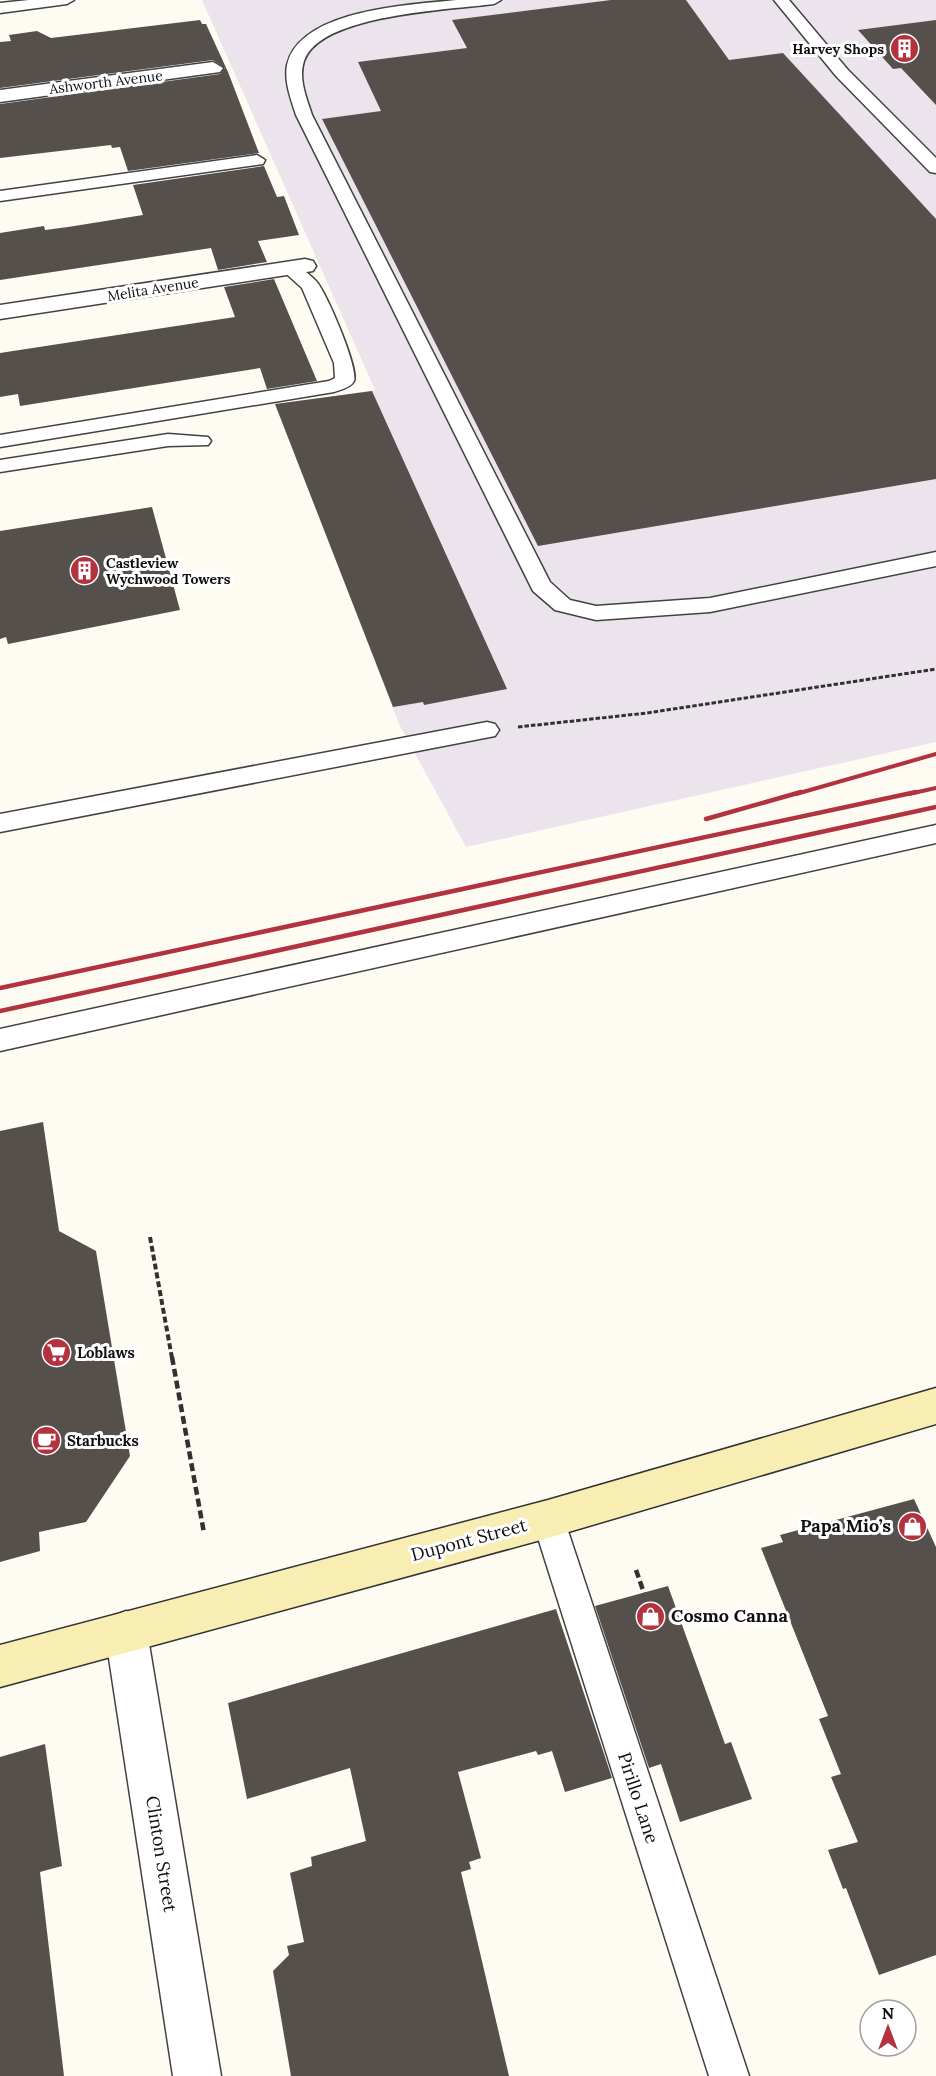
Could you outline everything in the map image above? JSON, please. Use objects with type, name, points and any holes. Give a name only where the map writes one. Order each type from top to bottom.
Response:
[{"type":"main road","name":"Dupont Street","points":[[0,1666],[548,1519],[936,1406]]},
{"type":"street","name":"Ashworth Avenue","points":[[0,96],[213,68]]},
{"type":"street","name":"Melita Avenue","points":[[0,312],[297,267]]},
{"type":"street","name":"Clinton Street","points":[[126,1632],[197,2076]]},
{"type":"lane","points":[[0,8],[67,0]]},
{"type":"lane","points":[[494,0],[349,22],[320,33],[305,46],[295,66],[297,91],[304,115],[541,586],[563,605],[596,614],[710,605],[936,559]]},
{"type":"lane","points":[[781,0],[842,73],[936,168]]},
{"type":"lane","points":[[0,196],[257,160]]},
{"type":"lane","points":[[0,441],[334,386],[345,380],[344,363],[310,285],[297,267]]},
{"type":"lane","points":[[0,466],[168,440],[201,441]]},
{"type":"lane","points":[[0,823],[488,730]]},
{"type":"lane","points":[[0,1040],[936,834]]},
{"type":"lane","name":"Pirillo Lane","points":[[548,1519],[729,2076]]},
{"type":"path","points":[[488,730],[647,713],[936,669]]},
{"type":"path","points":[[150,1237],[204,1533]]},
{"type":"path","points":[[636,1570],[644,1593]]},
{"type":"shaded area","points":[[202,0],[936,0],[936,742],[466,847],[400,726],[275,405],[375,390]]},
{"type":"building","points":[[611,0],[686,0],[729,60],[783,53],[936,219],[936,479],[538,546],[322,119],[381,111],[358,62],[467,48],[452,20]]},
{"type":"building","points":[[200,20],[202,24],[206,24],[228,72],[259,153],[128,171],[120,147],[112,148],[111,145],[0,158],[0,104],[220,74],[225,68],[213,60],[0,88],[0,42],[11,41],[9,35],[37,31],[51,38]]},
{"type":"building","name":"Harvey Shops","points":[[936,20],[936,105],[901,68],[893,69],[858,30]]},
{"type":"building","points":[[264,166],[277,197],[284,196],[299,235],[258,241],[267,262],[218,270],[211,248],[0,280],[0,233],[44,226],[45,230],[143,215],[133,185]]},
{"type":"building","points":[[274,279],[317,381],[267,389],[260,368],[20,406],[18,394],[0,397],[0,353],[235,317],[224,287]]},
{"type":"building","points":[[372,391],[507,689],[424,705],[423,702],[393,707],[275,404]]},
{"type":"building","name":"Castleview Wychwood Towers","points":[[152,507],[180,610],[8,644],[6,637],[0,639],[0,531]]},
{"type":"building","name":"Loblaws","points":[[43,1122],[59,1231],[96,1251],[130,1456],[86,1522],[39,1532],[40,1551],[0,1562],[0,1131]]},
{"type":"building","points":[[914,1499],[936,1547],[936,1955],[879,1975],[846,1888],[843,1889],[828,1850],[858,1842],[831,1777],[841,1774],[819,1719],[828,1716],[761,1548],[783,1542],[780,1535]]},
{"type":"building","points":[[668,1586],[725,1744],[731,1742],[752,1799],[680,1822],[661,1764],[649,1768],[595,1606]]},
{"type":"building","points":[[556,1609],[612,1778],[565,1792],[552,1751],[538,1755],[536,1751],[458,1772],[481,1858],[469,1862],[471,1869],[461,1872],[509,2076],[291,2076],[273,1971],[289,1955],[287,1946],[304,1942],[290,1873],[312,1866],[311,1857],[366,1841],[350,1768],[247,1799],[228,1703]]},
{"type":"building","points":[[45,1744],[62,1866],[40,1872],[64,2076],[0,2076],[0,1757]]},
{"type":"railway","points":[[796,794],[936,754]]},
{"type":"railway","points":[[909,794],[936,788]]},
{"type":"railway","points":[[706,819],[801,792]]},
{"type":"railway","points":[[0,988],[916,792]]},
{"type":"railway","points":[[0,1011],[936,807]]},
{"type":"place","name":"Harvey Shops","points":[[905,49]]},
{"type":"place","name":"Castleview Wychwood Towers","points":[[85,571]]},
{"type":"place","name":"Loblaws","points":[[56,1353]]},
{"type":"place","name":"Starbucks","points":[[46,1441]]},
{"type":"place","name":"Papa Mio’s","points":[[912,1526]]},
{"type":"place","name":"Cosmo Canna","points":[[650,1616]]}]
